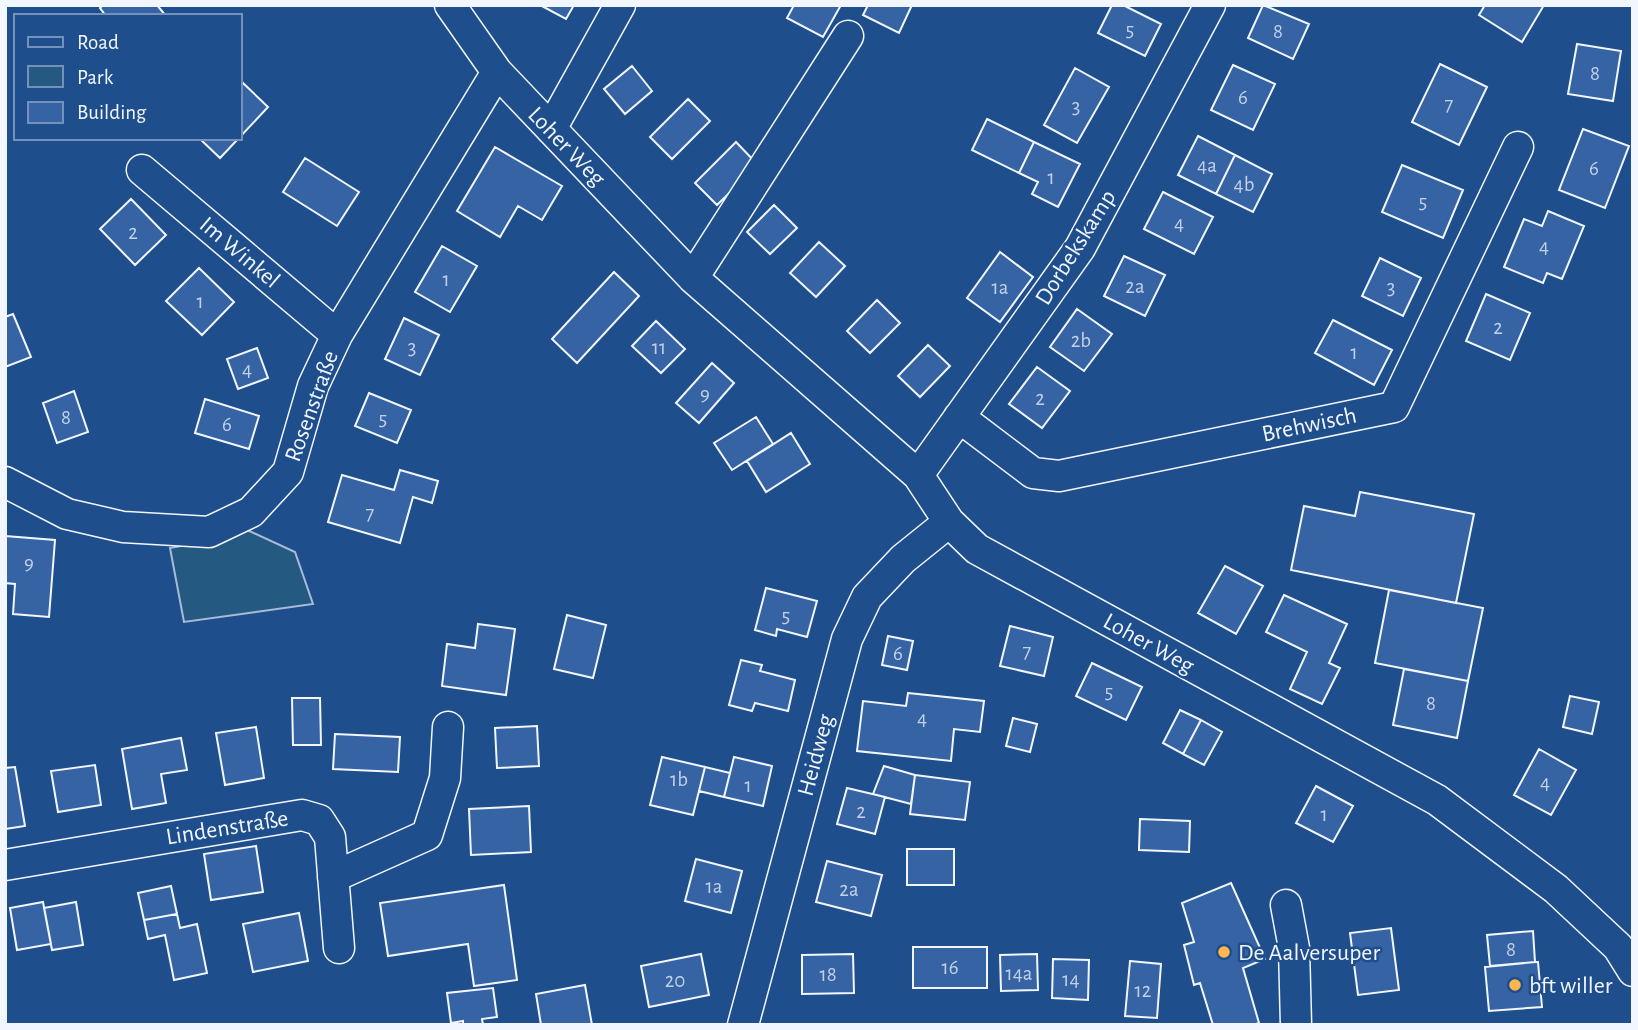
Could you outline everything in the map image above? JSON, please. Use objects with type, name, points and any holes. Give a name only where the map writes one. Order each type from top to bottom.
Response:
[{"type":"street","name":"Loher Weg","points":[[450,5],[497,72],[693,278],[918,475],[949,522],[977,549],[1437,800],[1556,889],[1618,947],[1633,971]]},
{"type":"street","points":[[551,130],[620,5]]},
{"type":"street","name":"Dorbekskamp","points":[[918,475],[1080,247],[1210,5]]},
{"type":"street","points":[[693,278],[848,36]]},
{"type":"street","name":"Rosenstraße","points":[[5,482],[67,514],[123,527],[209,532],[251,512],[288,471],[313,386],[337,334],[497,72]]},
{"type":"street","name":"Brehwisch","points":[[959,417],[1033,473],[1059,476],[1394,407],[1518,148]]},
{"type":"street","name":"Im Winkel","points":[[142,170],[337,334]]},
{"type":"street","name":"Heidweg","points":[[743,1025],[846,639],[867,597],[903,559],[949,522]]},
{"type":"street","points":[[332,877],[427,835],[445,778],[448,727]]},
{"type":"street","name":"Lindenstraße","points":[[5,865],[302,815],[318,820],[330,837],[339,947]]},
{"type":"street","points":[[1286,905],[1294,948],[1296,1025]]},
{"type":"green space","points":[[245,529],[295,552],[313,604],[184,622],[170,548],[213,540]]},
{"type":"building","points":[[103,5],[157,5],[164,14],[104,14],[100,8]]},
{"type":"building","points":[[540,5],[574,5],[566,19]]},
{"type":"building","points":[[794,5],[841,5],[823,37],[787,18]]},
{"type":"building","points":[[868,5],[912,5],[899,33],[863,15]]},
{"type":"building","points":[[1112,5],[1123,5],[1161,24],[1145,56],[1098,33]]},
{"type":"building","points":[[1263,5],[1309,24],[1293,59],[1248,38]]},
{"type":"building","points":[[1485,5],[1544,5],[1522,42],[1479,15]]},
{"type":"building","points":[[1577,44],[1621,51],[1613,101],[1568,94]]},
{"type":"building","points":[[1440,64],[1487,87],[1459,145],[1412,122]]},
{"type":"building","points":[[1233,65],[1275,84],[1253,130],[1211,110]]},
{"type":"building","points":[[632,66],[652,91],[625,114],[604,89]]},
{"type":"building","points":[[1075,68],[1109,87],[1077,143],[1044,125]]},
{"type":"building","points":[[242,84],[268,107],[242,135]]},
{"type":"building","points":[[688,99],[710,121],[672,159],[650,137]]},
{"type":"building","points":[[987,119],[1034,142],[1019,173],[972,150]]},
{"type":"building","points":[[1583,129],[1629,146],[1605,208],[1559,190]]},
{"type":"building","points":[[1198,136],[1235,155],[1216,194],[1178,175]]},
{"type":"building","points":[[201,140],[237,140],[220,158]]},
{"type":"building","points":[[736,142],[758,165],[717,205],[695,183]]},
{"type":"building","points":[[1034,142],[1080,164],[1058,207],[1032,194],[1038,182],[1019,173]]},
{"type":"building","points":[[495,147],[562,186],[542,220],[518,206],[500,237],[457,211]]},
{"type":"building","points":[[1235,155],[1272,174],[1253,212],[1216,194]]},
{"type":"building","points":[[305,158],[359,192],[337,226],[283,192]]},
{"type":"building","points":[[1402,165],[1463,190],[1443,238],[1382,212]]},
{"type":"building","points":[[1163,192],[1213,217],[1194,254],[1144,229]]},
{"type":"building","points":[[131,199],[166,235],[135,265],[100,229]]},
{"type":"building","points":[[774,205],[797,228],[770,254],[747,232]]},
{"type":"building","points":[[1548,211],[1584,226],[1562,279],[1547,273],[1543,283],[1504,267],[1524,219],[1542,226]]},
{"type":"building","points":[[819,242],[845,266],[816,297],[790,273]]},
{"type":"building","points":[[442,246],[477,266],[450,312],[415,292]]},
{"type":"building","points":[[1000,252],[1033,277],[1000,322],[967,298]]},
{"type":"building","points":[[1124,256],[1165,275],[1145,316],[1104,296]]},
{"type":"building","points":[[1380,258],[1421,278],[1403,316],[1362,296]]},
{"type":"building","points":[[199,268],[234,302],[202,335],[166,301]]},
{"type":"building","points":[[614,272],[639,296],[577,363],[552,339]]},
{"type":"building","points":[[1486,294],[1530,313],[1510,360],[1466,341]]},
{"type":"building","points":[[877,300],[900,323],[870,353],[847,331]]},
{"type":"building","points":[[1077,309],[1112,334],[1084,371],[1050,347]]},
{"type":"building","points":[[13,314],[31,357],[5,367],[5,317]]},
{"type":"building","points":[[404,318],[439,335],[420,375],[385,359]]},
{"type":"building","points":[[1333,320],[1392,350],[1374,385],[1315,353]]},
{"type":"building","points":[[656,321],[685,349],[661,373],[632,346]]},
{"type":"building","points":[[928,345],[950,366],[920,397],[898,376]]},
{"type":"building","points":[[257,348],[268,378],[238,389],[227,359]]},
{"type":"building","points":[[712,363],[734,383],[699,423],[676,403]]},
{"type":"building","points":[[1037,367],[1070,391],[1042,428],[1009,404]]},
{"type":"building","points":[[74,391],[88,432],[57,443],[43,403]]},
{"type":"building","points":[[369,393],[411,410],[397,443],[355,426]]},
{"type":"building","points":[[205,399],[259,416],[249,449],[195,433]]},
{"type":"building","points":[[756,417],[773,444],[732,470],[714,443]]},
{"type":"building","points":[[791,433],[810,464],[766,492],[747,461]]},
{"type":"building","points":[[400,470],[438,481],[432,503],[413,497],[400,543],[328,522],[342,475],[394,490]]},
{"type":"building","points":[[1360,492],[1474,514],[1456,603],[1291,570],[1304,506],[1355,516]]},
{"type":"building","points":[[5,536],[55,540],[49,617],[13,614],[15,584],[5,583]]},
{"type":"building","points":[[1225,566],[1263,586],[1236,634],[1198,613]]},
{"type":"building","points":[[766,588],[817,601],[807,637],[777,629],[776,636],[755,630]]},
{"type":"building","points":[[1389,590],[1483,608],[1468,681],[1375,663]]},
{"type":"building","points":[[1284,595],[1347,624],[1329,663],[1340,668],[1322,704],[1290,689],[1307,652],[1266,632]]},
{"type":"building","points":[[567,615],[606,625],[593,678],[554,669]]},
{"type":"building","points":[[478,624],[515,629],[506,695],[442,686],[447,644],[475,648]]},
{"type":"building","points":[[1010,626],[1053,637],[1044,676],[1000,666]]},
{"type":"building","points":[[888,636],[913,641],[907,670],[882,665]]},
{"type":"building","points":[[741,660],[762,665],[760,671],[795,680],[788,711],[755,703],[752,711],[729,705]]},
{"type":"building","points":[[1092,663],[1142,687],[1126,720],[1076,696]]},
{"type":"building","points":[[1404,669],[1468,681],[1457,738],[1393,725]]},
{"type":"building","points":[[908,693],[984,701],[980,732],[954,729],[951,761],[857,751],[863,701],[906,706]]},
{"type":"building","points":[[1570,696],[1599,702],[1592,734],[1563,727]]},
{"type":"building","points":[[292,698],[320,698],[321,745],[293,745]]},
{"type":"building","points":[[1180,710],[1201,720],[1183,754],[1163,743]]},
{"type":"building","points":[[1013,718],[1037,724],[1030,752],[1006,746]]},
{"type":"building","points":[[1201,720],[1222,732],[1204,765],[1183,754]]},
{"type":"building","points":[[537,726],[539,766],[497,768],[495,728]]},
{"type":"building","points":[[256,727],[264,778],[225,785],[216,733]]},
{"type":"building","points":[[335,734],[400,737],[398,772],[333,769]]},
{"type":"building","points":[[181,738],[187,770],[161,774],[166,803],[132,809],[122,749]]},
{"type":"building","points":[[1539,749],[1576,770],[1551,815],[1514,795]]},
{"type":"building","points":[[662,757],[705,767],[693,815],[650,805]]},
{"type":"building","points":[[734,757],[772,766],[763,806],[724,797]]},
{"type":"building","points":[[95,765],[101,805],[58,812],[51,771]]},
{"type":"building","points":[[884,766],[915,775],[911,804],[873,794]]},
{"type":"building","points":[[15,767],[25,826],[5,829],[5,768]]},
{"type":"building","points":[[705,767],[730,773],[724,797],[699,791]]},
{"type":"building","points":[[915,775],[970,782],[965,820],[910,814]]},
{"type":"building","points":[[1316,786],[1353,806],[1333,842],[1296,823]]},
{"type":"building","points":[[847,788],[885,797],[875,834],[837,824]]},
{"type":"building","points":[[529,806],[531,852],[471,855],[469,809]]},
{"type":"building","points":[[1140,819],[1190,821],[1189,852],[1139,850]]},
{"type":"building","points":[[256,846],[263,892],[211,900],[204,854]]},
{"type":"building","points":[[907,849],[954,849],[954,885],[907,885]]},
{"type":"building","points":[[696,859],[742,871],[731,913],[685,901]]},
{"type":"building","points":[[827,861],[882,875],[871,916],[816,902]]},
{"type":"building","name":"De Aalversuper","points":[[1231,883],[1265,959],[1243,968],[1259,1023],[1253,1025],[1213,1025],[1200,983],[1194,985],[1184,945],[1194,942],[1182,903]]},
{"type":"building","points":[[504,885],[517,980],[474,986],[468,944],[388,956],[380,903]]},
{"type":"building","points":[[171,886],[177,914],[144,920],[138,893]]},
{"type":"building","points":[[43,902],[51,944],[17,950],[10,908]]},
{"type":"building","points":[[76,902],[83,945],[52,950],[44,908]]},
{"type":"building","points":[[299,913],[308,961],[253,972],[243,924]]},
{"type":"building","points":[[177,914],[180,928],[197,924],[207,973],[174,980],[165,935],[148,939],[144,920]]},
{"type":"building","points":[[1391,928],[1399,990],[1358,995],[1350,933]]},
{"type":"building","points":[[1533,931],[1535,962],[1490,966],[1487,935]]},
{"type":"building","points":[[913,947],[987,947],[987,988],[913,988]]},
{"type":"building","points":[[701,954],[709,995],[649,1007],[641,966]]},
{"type":"building","points":[[853,954],[854,993],[802,994],[802,955]]},
{"type":"building","points":[[1037,954],[1038,990],[1001,991],[1000,955]]},
{"type":"building","points":[[1053,959],[1089,960],[1088,1000],[1052,998]]},
{"type":"building","points":[[1130,961],[1161,964],[1157,1018],[1125,1016]]},
{"type":"building","points":[[1538,962],[1542,1007],[1489,1011],[1485,967]]},
{"type":"building","points":[[585,985],[592,1025],[541,1025],[536,994]]},
{"type":"building","points":[[493,988],[497,1017],[482,1019],[483,1025],[463,1025],[463,1021],[451,1023],[447,993]]},
{"type":"place","name":"De Aalversuper","points":[[1224,952]]},
{"type":"place","name":"bft willer","points":[[1515,985]]}]
